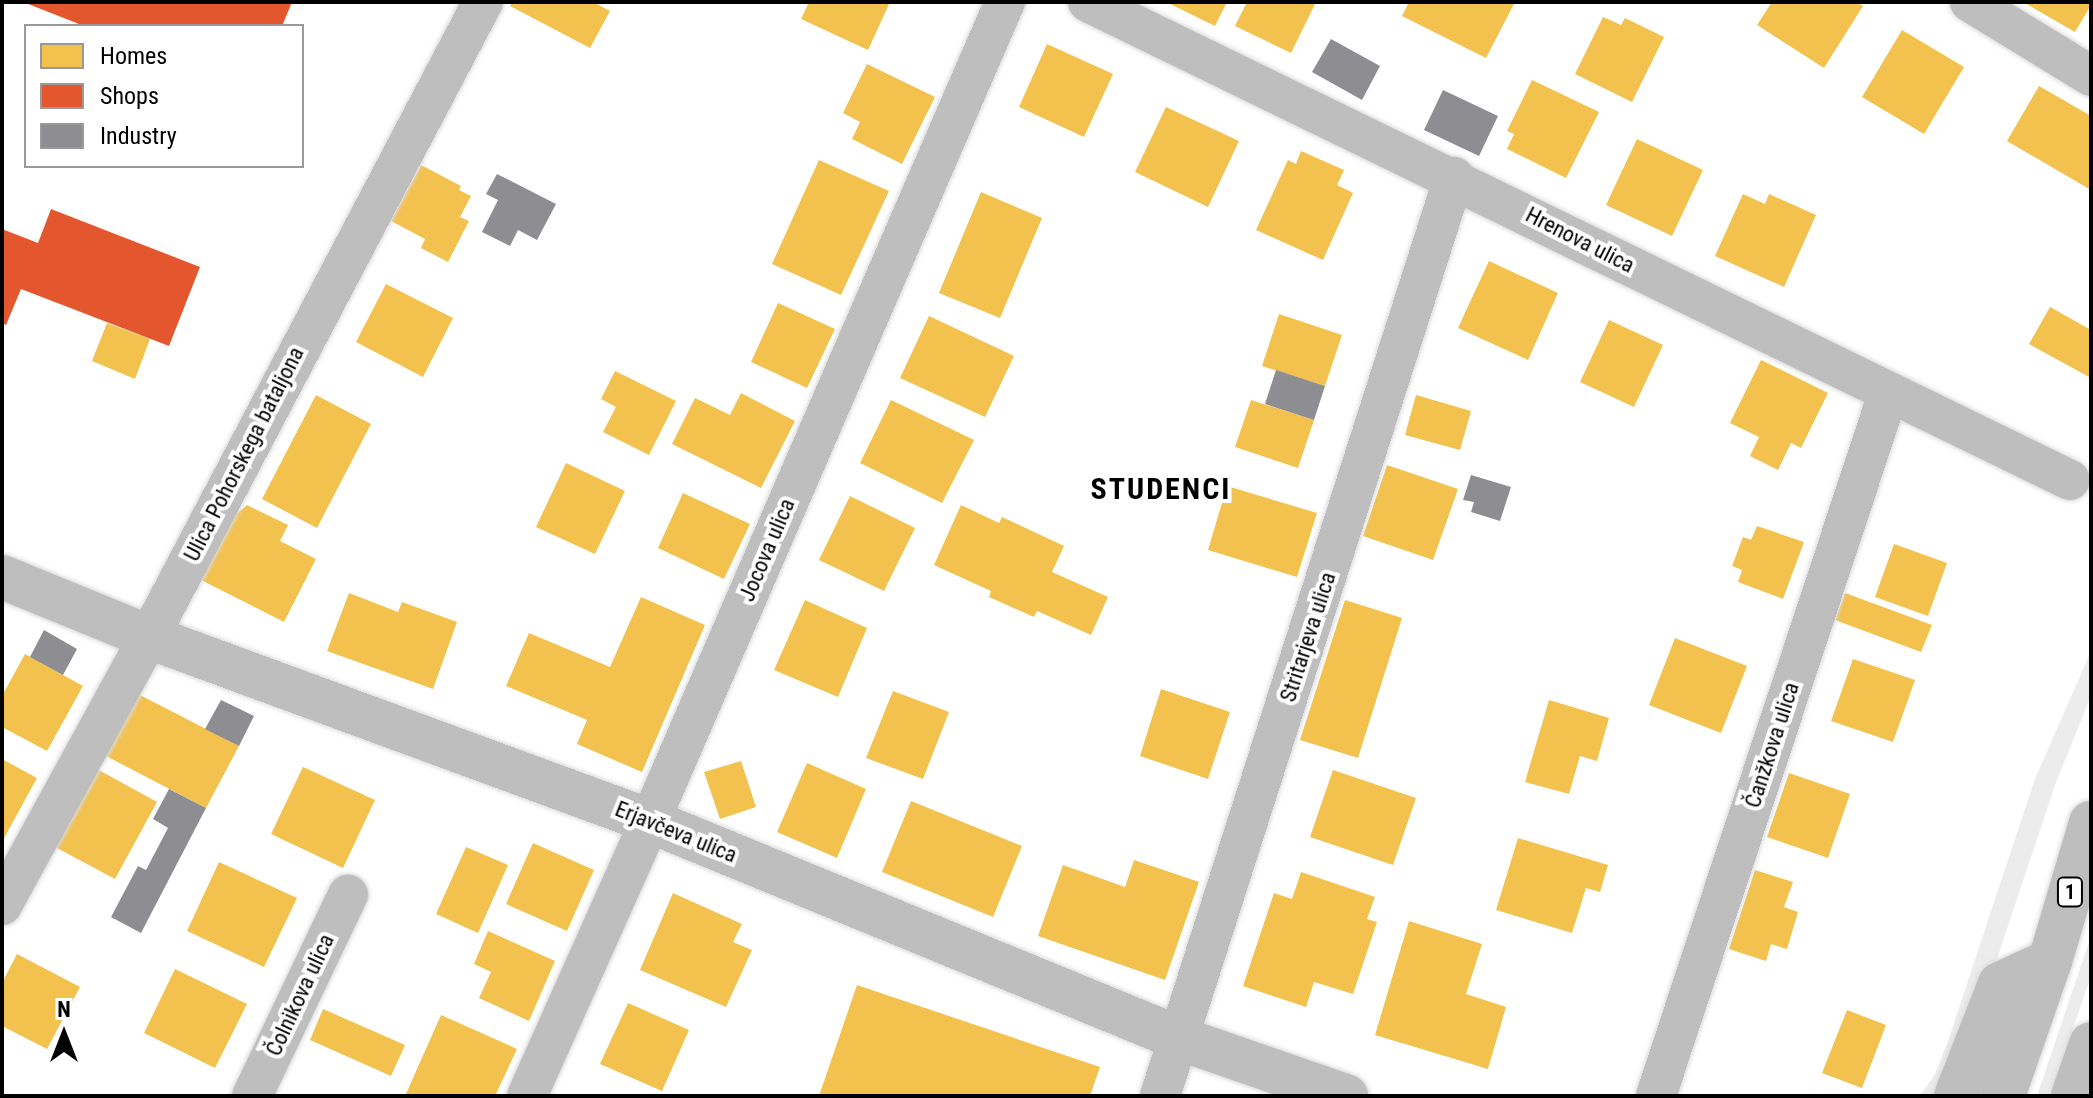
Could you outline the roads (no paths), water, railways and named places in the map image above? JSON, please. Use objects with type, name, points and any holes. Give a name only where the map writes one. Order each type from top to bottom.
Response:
[{"type":"street","name":"Ulica Pohorskega bataljona","points":[[2,905],[149,637],[483,2]]},
{"type":"street","name":"Jocova ulica","points":[[527,1096],[650,821],[1005,2]]},
{"type":"street","name":"Hrenova ulica","points":[[1088,2],[1454,177],[1888,394],[2070,480]]},
{"type":"street","points":[[1970,2],[2091,76]]},
{"type":"street","name":"Stritarjeva ulica","points":[[1160,1096],[1181,1039],[1454,177]]},
{"type":"street","name":"Čanžkova ulica","points":[[1656,1096],[1888,394]]},
{"type":"street","name":"Erjavčeva ulica","points":[[2,577],[149,637],[650,821],[1181,1039],[1346,1096]]},
{"type":"street","name":"1","points":[[2003,1096],[2050,961],[2091,823]]},
{"type":"street","name":"Čolnikova ulica","points":[[252,1096],[348,895]]},
{"type":"street","points":[[1956,1096],[2000,984],[2050,961]]},
{"type":"street","points":[[2073,1096],[2091,1044]]},
{"type":"district","name":"STUDENCI","points":[[1161,489]]}]
